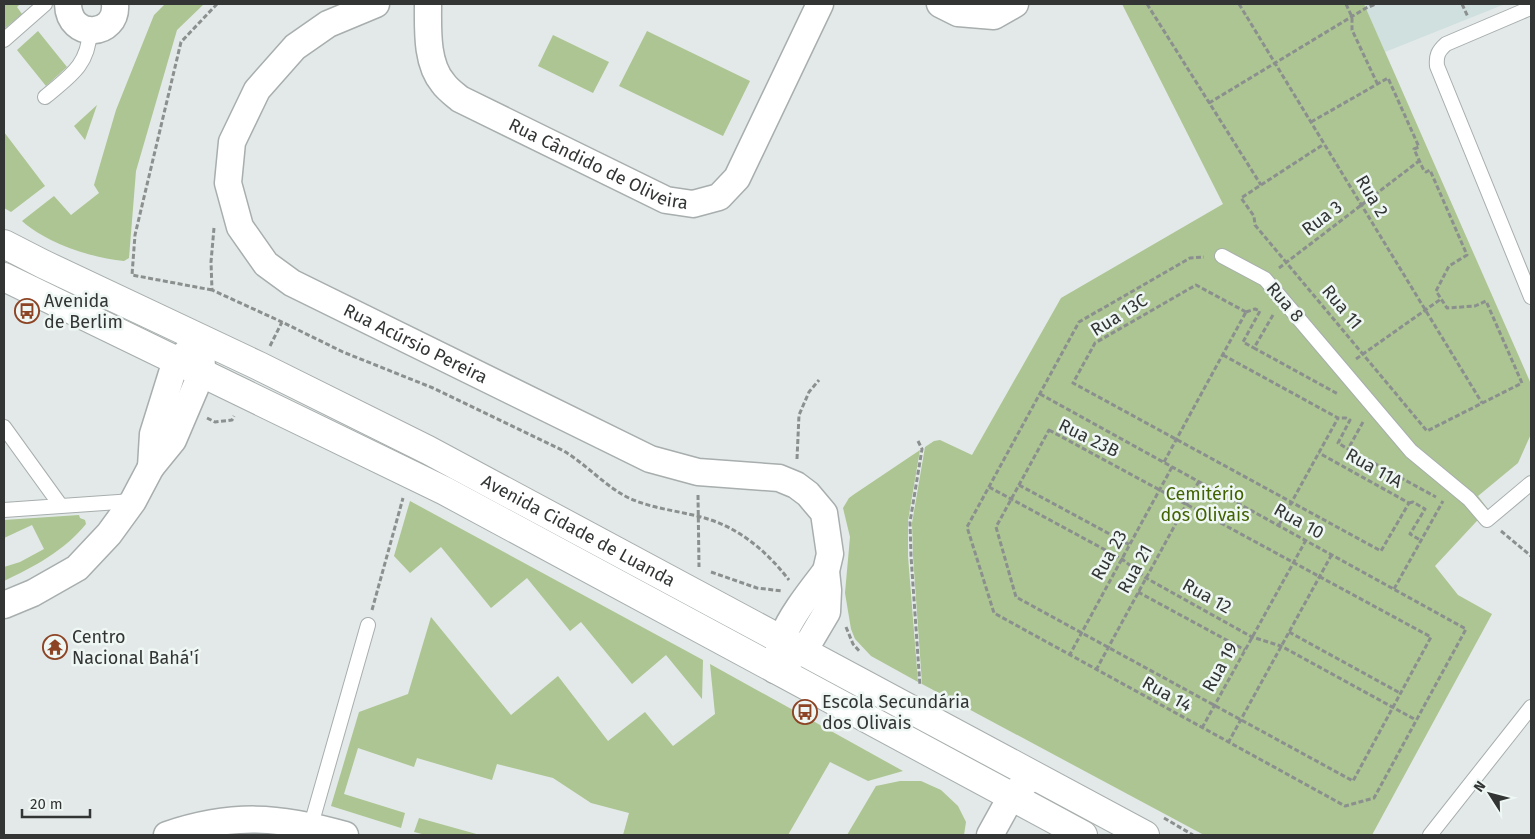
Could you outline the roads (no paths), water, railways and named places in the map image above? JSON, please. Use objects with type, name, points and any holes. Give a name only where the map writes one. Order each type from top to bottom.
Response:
[{"type":"main road","name":"Avenida Cidade de Luanda","points":[[4,244],[259,366],[459,466],[1145,835]]},
{"type":"main road","name":"Avenida Cidade de Luanda","points":[[4,277],[445,491],[1083,835]]},
{"type":"street","points":[[56,6],[77,26],[104,20],[127,4]]},
{"type":"street","name":"Rua Acúrsio Pereira","points":[[376,4],[328,24],[295,47],[257,90],[232,142],[228,183],[240,227],[266,264],[292,283],[650,459],[698,472],[779,478],[796,485],[808,494],[824,513],[830,554],[826,571],[828,590],[827,612],[811,639],[791,645]]},
{"type":"street","name":"Rua Cândido de Oliveira","points":[[428,4],[428,26],[432,61],[442,83],[460,100],[666,200],[693,204],[719,197],[737,178],[820,4]]},
{"type":"street","points":[[949,8],[994,16],[1015,4]]},
{"type":"street","points":[[4,605],[33,593],[77,568],[109,534],[133,501],[152,467],[173,440],[187,409],[190,366],[201,338]]},
{"type":"street","points":[[152,467],[153,434],[172,373],[190,366]]},
{"type":"street","name":"Rua Acúrsio Pereira","points":[[775,670],[791,645],[803,596],[826,571]]},
{"type":"street","points":[[990,835],[1019,801],[1033,776]]},
{"type":"street","points":[[1010,835],[1019,801]]},
{"type":"street","points":[[166,835],[202,825],[246,819],[290,821],[345,835]]},
{"type":"lane","points":[[4,40],[56,6]]},
{"type":"lane","points":[[1529,10],[1446,44],[1439,50],[1436,58],[1437,66],[1531,297]]},
{"type":"lane","points":[[44,97],[79,67],[104,20]]},
{"type":"lane","name":"Rua 8","points":[[1222,256],[1265,279],[1342,369],[1370,408],[1411,451],[1469,499],[1485,517],[1531,483]]},
{"type":"lane","points":[[4,426],[61,506]]},
{"type":"lane","points":[[4,510],[133,501]]},
{"type":"lane","points":[[311,825],[368,625]]},
{"type":"lane","points":[[1430,835],[1531,707]]},
{"type":"place","name":"Avenida de Berlim","points":[[27,311]]},
{"type":"place","name":"Centro Nacional Bahá'í","points":[[55,647]]},
{"type":"place","name":"Escola Secundária dos Olivais","points":[[805,712]]},
{"type":"park label","name":"Cemitério dos Olivais","points":[[1205,504]]}]
